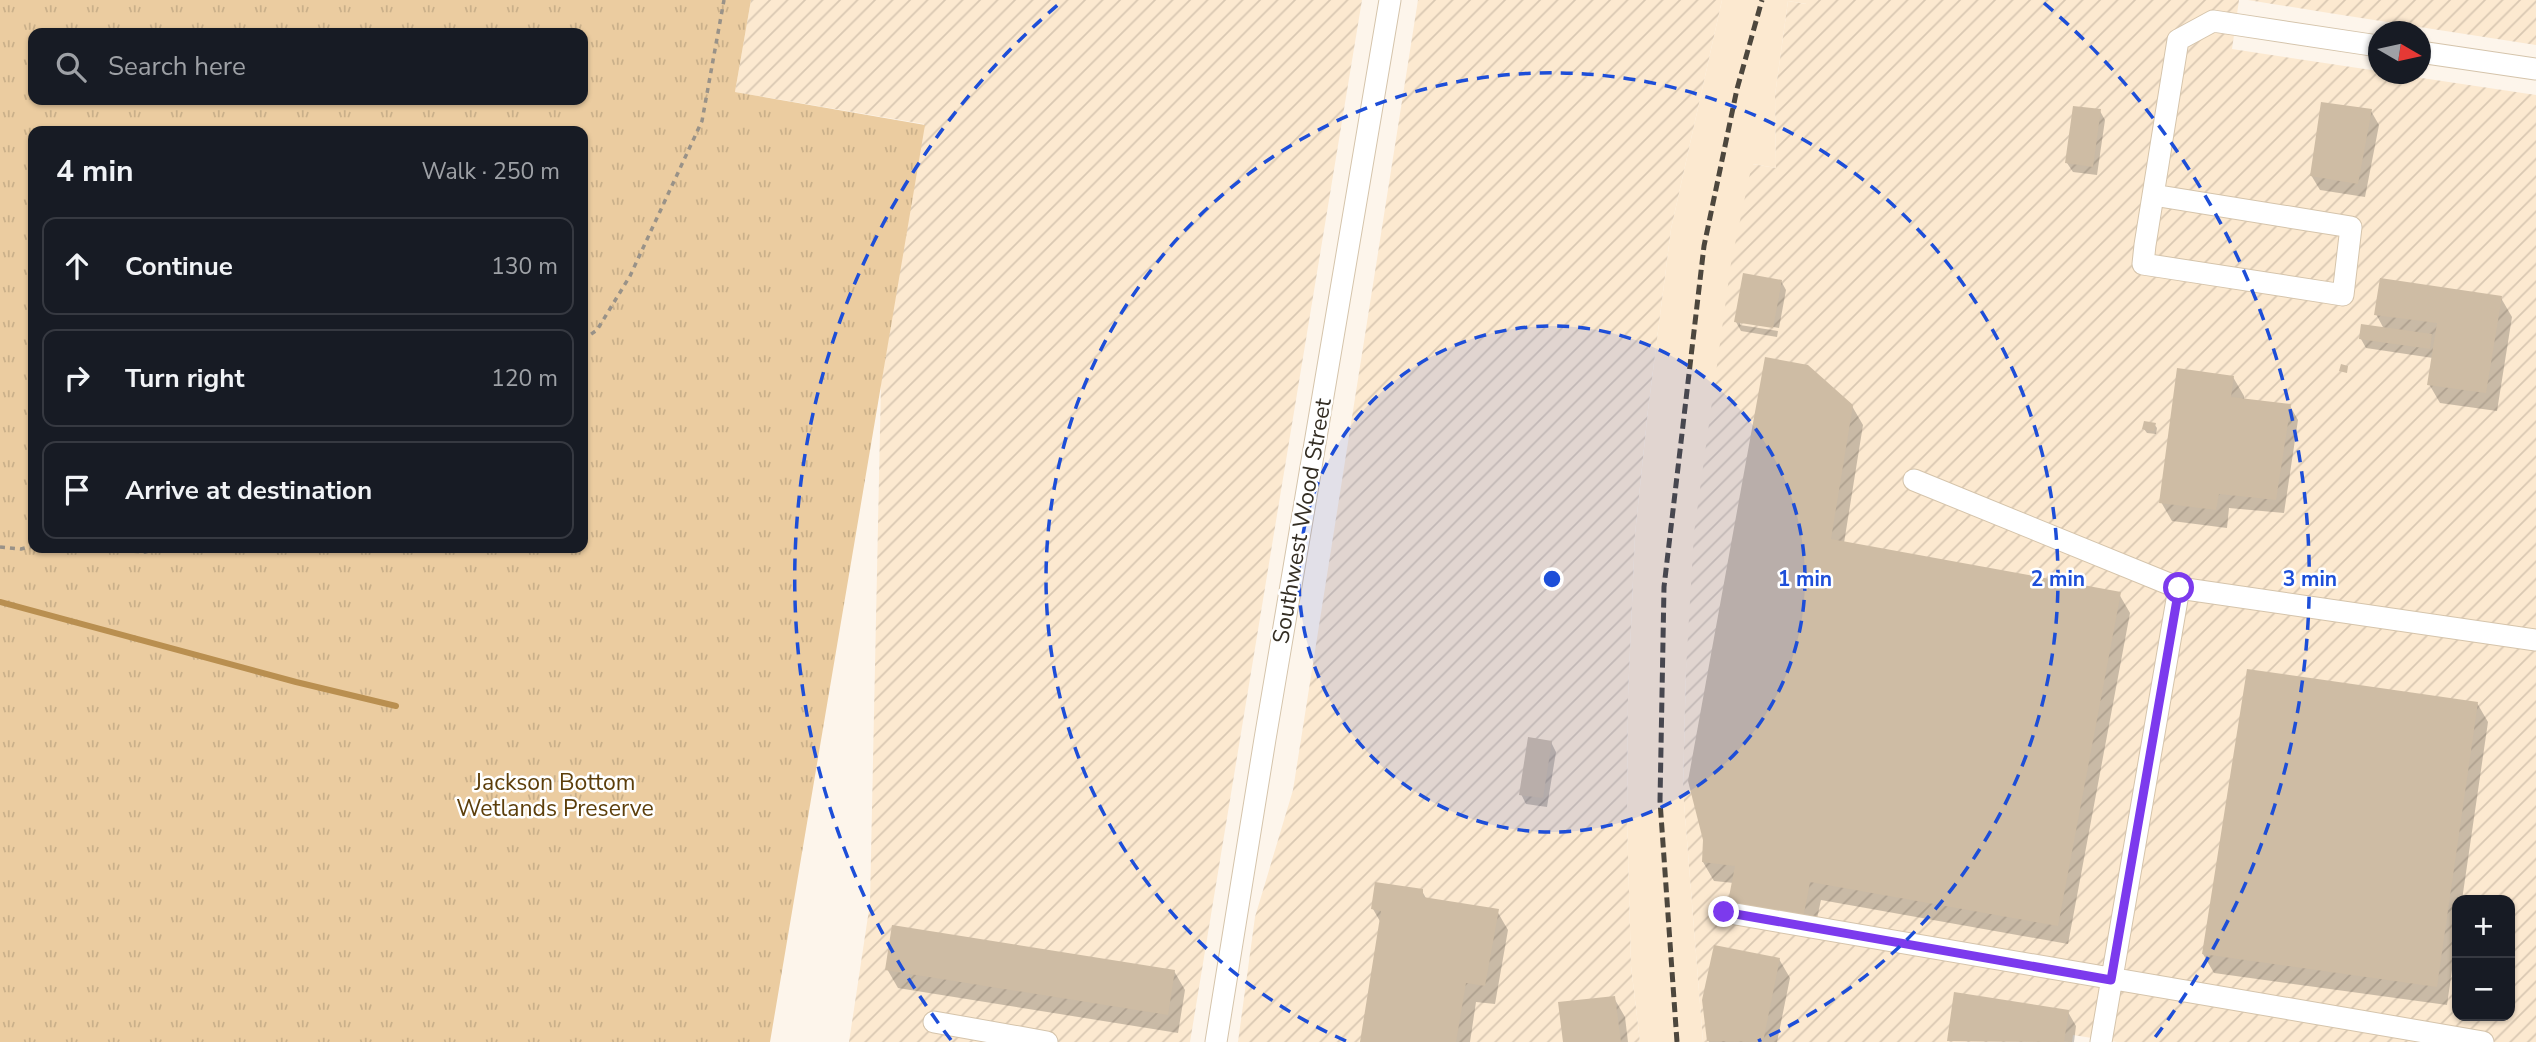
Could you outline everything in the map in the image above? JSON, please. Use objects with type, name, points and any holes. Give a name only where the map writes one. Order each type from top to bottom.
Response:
[{"type":"street","name":"Southwest Wood Street","points":[[1216,1042],[1390,0]]},
{"type":"street","points":[[2153,195],[2351,227],[2343,295],[2143,264],[2153,195],[2179,40],[2213,21],[2368,44]]},
{"type":"street","points":[[2431,54],[2536,69]]},
{"type":"street","points":[[1914,480],[2179,588],[2536,640]]},
{"type":"street","points":[[2101,1042],[2179,588]]},
{"type":"street","points":[[1724,912],[2483,1042]]},
{"type":"street","points":[[934,1022],[1047,1042]]},
{"type":"path","points":[[588,336],[597,330],[629,275],[702,121],[724,0]]},
{"type":"path","points":[[0,547],[28,547]]},
{"type":"shaded area","points":[[751,0],[1362,0],[1190,1042],[849,1042],[870,903],[881,383],[924,124],[735,92]]},
{"type":"shaded area","points":[[1418,0],[1722,0],[1671,229],[1635,534],[1628,696],[1627,817],[1631,966],[1640,1042],[1238,1042],[1255,917],[1293,790]]},
{"type":"shaded area","points":[[1722,0],[1807,0],[1807,4],[1788,1],[1775,95],[1776,168],[1753,164],[1686,669],[1683,790],[1703,1042],[1640,1042],[1631,966],[1627,817],[1628,696],[1635,534],[1671,229]]},
{"type":"shaded area","points":[[1807,0],[2239,0],[2232,49],[2368,69],[2368,84],[2431,84],[2431,79],[2536,95],[2536,1042],[2117,1042],[2073,1035],[2072,1042],[1703,1042],[1683,790],[1686,669],[1694,533],[1731,263],[1752,164],[1776,168],[1775,95],[1788,1],[1806,4]]},
{"type":"shaded area","points":[[2248,0],[2536,0],[2536,45],[2431,29],[2431,21],[2381,21]]},
{"type":"green space","name":"Jackson Bottom Wetlands Preserve","points":[[0,0],[751,0],[735,92],[925,125],[770,1042],[0,1042]]},
{"type":"building","points":[[2321,102],[2372,109],[2358,184],[2310,176]]},
{"type":"building","points":[[2073,106],[2101,109],[2093,167],[2065,163]]},
{"type":"building","points":[[1743,273],[1782,280],[1773,328],[1734,322]]},
{"type":"building","points":[[2380,278],[2502,296],[2486,393],[2427,385],[2437,323],[2374,315]]},
{"type":"building","points":[[2361,324],[2432,334],[2430,349],[2359,339]]},
{"type":"building","points":[[1765,357],[1808,365],[1853,405],[1831,539],[2121,592],[2058,926],[1810,882],[1803,919],[1727,907],[1735,866],[1702,862],[1703,840],[1688,781]]},
{"type":"building","points":[[2341,364],[2348,366],[2347,373],[2339,371]]},
{"type":"building","points":[[2177,368],[2234,376],[2231,397],[2291,404],[2276,500],[2219,494],[2216,510],[2159,503]]},
{"type":"building","points":[[2144,421],[2156,423],[2154,431],[2142,429]]},
{"type":"building","points":[[2247,669],[2478,702],[2437,987],[2202,954]]},
{"type":"building","points":[[1528,737],[1552,741],[1543,798],[1519,795]]},
{"type":"building","points":[[1375,882],[1423,889],[1423,897],[1499,909],[1485,986],[1466,983],[1456,1042],[1360,1042],[1381,911],[1371,909]]},
{"type":"building","points":[[892,925],[1175,970],[1168,1015],[885,970]]},
{"type":"building","points":[[1714,945],[1780,958],[1763,1042],[1707,1041],[1702,1000]]},
{"type":"building","points":[[1954,992],[2069,1010],[2064,1042],[1947,1041]]},
{"type":"building","points":[[1615,996],[1621,1042],[1563,1042],[1558,1002]]},
{"type":"waterway","points":[[0,602],[296,682],[396,706]]},
{"type":"railway","points":[[1677,1042],[1660,801],[1664,587],[1704,246],[1737,89],[1762,0]]},
{"type":"route","points":[[1724,912],[2111,980],[2179,588]]}]
